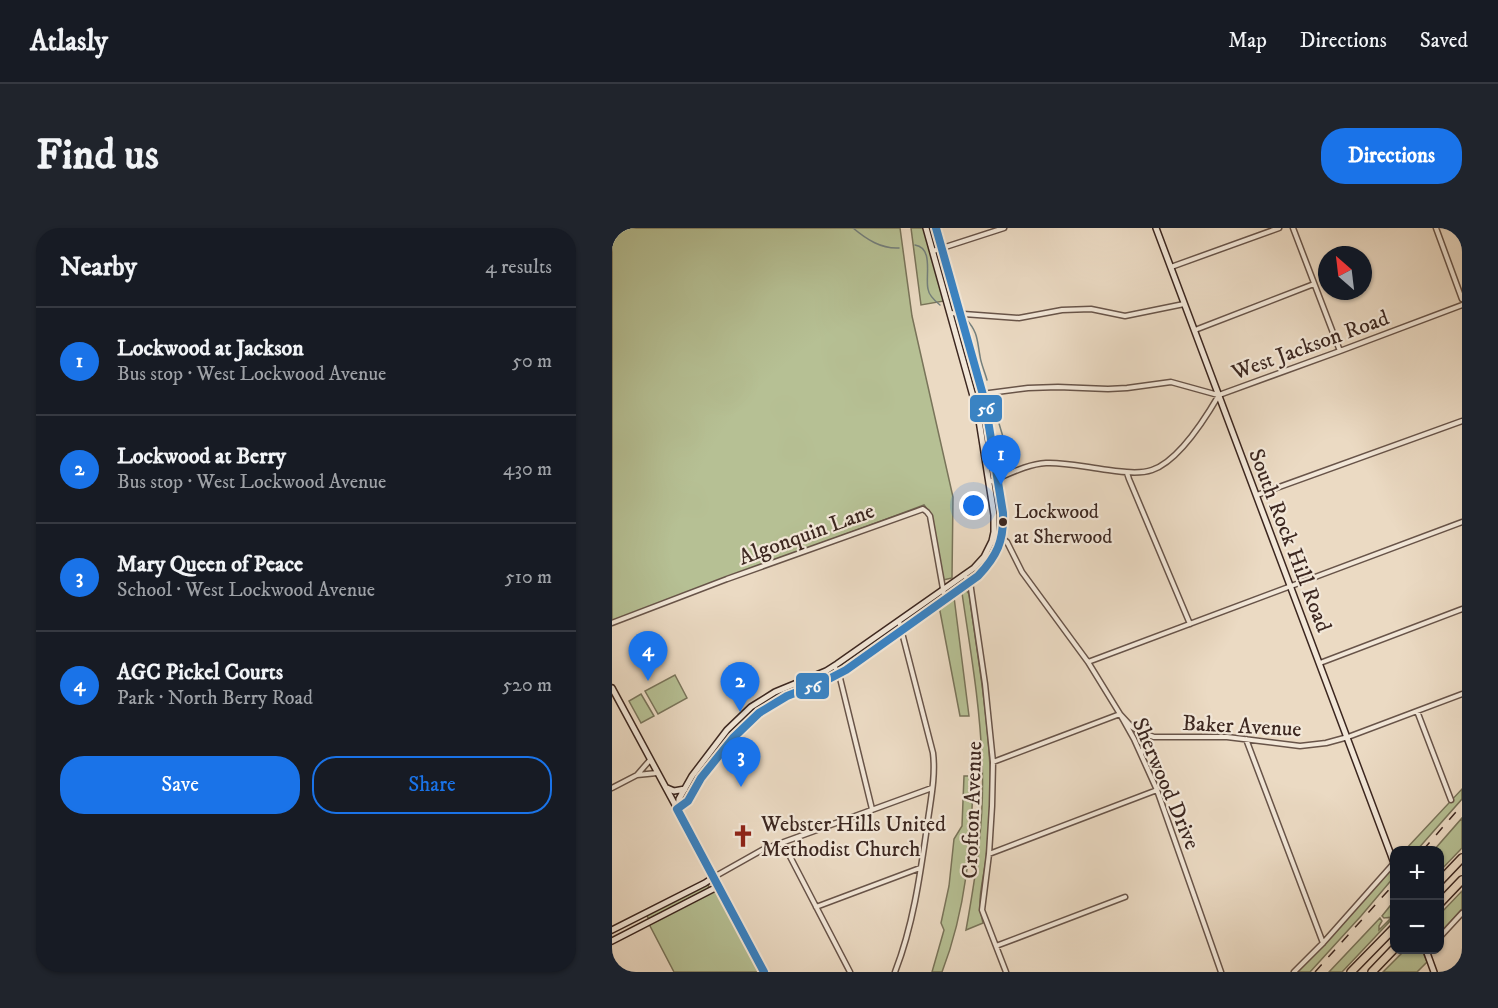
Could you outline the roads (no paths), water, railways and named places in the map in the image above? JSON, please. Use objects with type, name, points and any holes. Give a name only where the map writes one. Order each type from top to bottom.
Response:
[{"type":"highway","points":[[1444,877],[1462,858]]},
{"type":"highway","points":[[1443,900],[1462,880]]},
{"type":"highway","points":[[1351,972],[1390,933]]},
{"type":"highway","points":[[1372,972],[1390,954]]},
{"type":"main road","points":[[677,809],[679,799],[692,776],[736,720],[751,707],[775,692],[834,666],[974,568],[988,549],[993,536],[994,515],[978,414],[926,228]]},
{"type":"main road","points":[[677,809],[688,801],[713,763],[743,727],[759,713],[775,702],[839,674],[970,582],[992,561],[1004,530],[987,412],[936,228]]},
{"type":"main road","name":"South Rock Hill Road","points":[[1156,228],[1390,852]]},
{"type":"main road","points":[[612,690],[764,972]]},
{"type":"main road","points":[[736,720],[743,727]]},
{"type":"main road","points":[[706,757],[713,763]]},
{"type":"main road","points":[[665,787],[674,791],[685,789]]},
{"type":"main road","points":[[612,930],[714,877]]},
{"type":"main road","points":[[612,940],[719,886]]},
{"type":"main road","points":[[642,915],[646,923]]},
{"type":"main road","points":[[1428,954],[1434,972]]},
{"type":"street","points":[[933,251],[1004,228]]},
{"type":"street","points":[[1171,267],[1278,228]]},
{"type":"street","points":[[1293,228],[1340,351]]},
{"type":"street","points":[[1436,228],[1462,299]]},
{"type":"street","points":[[1195,330],[1314,284]]},
{"type":"street","points":[[950,313],[1019,318],[1062,310],[1091,309],[1125,316],[1184,304]]},
{"type":"street","name":"West Jackson Road","points":[[989,482],[1027,467],[1046,463],[1127,473],[1152,470],[1170,460],[1186,444],[1219,395],[1462,305]]},
{"type":"street","points":[[974,395],[1058,387],[1127,388],[1171,382],[1219,395]]},
{"type":"street","points":[[1257,495],[1462,421]]},
{"type":"street","points":[[1127,473],[1190,624]]},
{"type":"street","name":"Algonquin Lane","points":[[612,623],[923,509],[930,516],[945,600]]},
{"type":"street","points":[[1088,662],[1462,522]]},
{"type":"street","points":[[993,536],[1002,538]]},
{"type":"street","name":"Sherwood Drive","points":[[1002,538],[1010,547],[1022,572],[1088,662],[1120,714],[1141,755],[1157,790],[1221,972]]},
{"type":"street","points":[[964,575],[970,582]]},
{"type":"street","name":"Crofton Avenue","points":[[970,582],[985,684],[993,762],[989,854],[982,910],[1006,972]]},
{"type":"street","points":[[1320,663],[1462,609]]},
{"type":"street","points":[[896,972],[921,868],[934,770],[933,753],[899,621]]},
{"type":"street","points":[[834,666],[839,674],[872,809]]},
{"type":"street","name":"Baker Avenue","points":[[1120,714],[1132,727],[1149,736],[1163,738],[1210,736],[1300,746],[1326,743],[1348,737],[1462,694]]},
{"type":"street","points":[[612,702],[619,701]]},
{"type":"street","points":[[1417,711],[1451,800]]},
{"type":"street","points":[[993,762],[1120,714]]},
{"type":"street","points":[[1141,755],[1149,736]]},
{"type":"street","points":[[1246,739],[1323,943]]},
{"type":"street","points":[[638,775],[651,760]]},
{"type":"street","points":[[612,788],[638,775],[657,773]]},
{"type":"street","points":[[714,877],[756,853],[932,788]]},
{"type":"street","points":[[989,854],[1157,790]]},
{"type":"street","points":[[783,843],[850,972]]},
{"type":"street","points":[[816,906],[921,868]]},
{"type":"street","points":[[1294,972],[1390,868]]},
{"type":"street","points":[[996,946],[1125,897]]},
{"type":"street","points":[[1444,933],[1462,913]]},
{"type":"waterway","points":[[853,228],[874,242],[886,247],[899,248]]},
{"type":"waterway","points":[[915,245],[925,251],[928,263],[929,292],[940,305]]},
{"type":"waterway","points":[[966,319],[976,336],[987,380]]},
{"type":"waterway","points":[[992,400],[1012,467]]},
{"type":"railway","points":[[1426,846],[1462,805]]},
{"type":"railway","points":[[1315,972],[1390,888]]},
{"type":"place","name":"Lockwood at Jackson","points":[[1001,485]]},
{"type":"place","name":"Lockwood at Sherwood","points":[[1003,522]]},
{"type":"place","name":"AGC Pickel Courts","points":[[648,681]]},
{"type":"place","name":"Lockwood at Berry","points":[[740,712]]},
{"type":"place","name":"Mary Queen of Peace","points":[[741,787]]},
{"type":"place","name":"Webster Hills United Methodist Church","points":[[743,836]]}]
